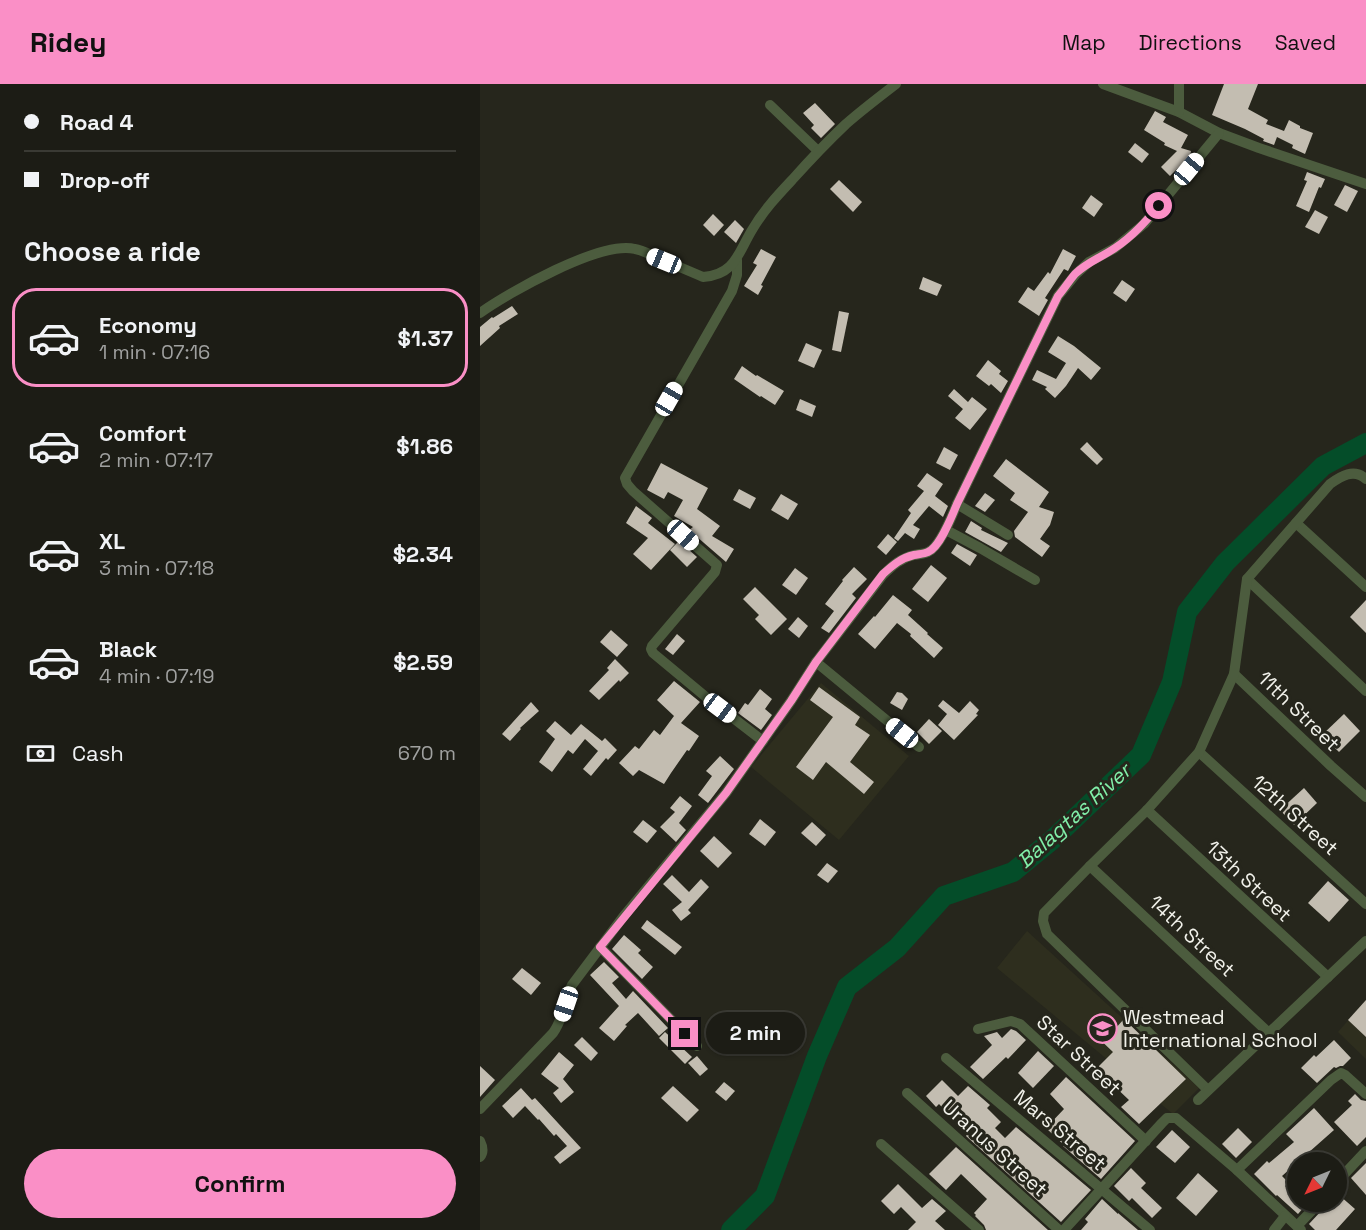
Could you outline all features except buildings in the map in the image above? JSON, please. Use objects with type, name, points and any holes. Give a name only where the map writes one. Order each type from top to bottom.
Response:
[{"type":"street","points":[[480,313],[556,269],[590,255],[619,248],[633,248],[703,277],[723,273],[736,260],[763,212],[818,151],[896,84]]},
{"type":"street","points":[[1103,84],[1179,112],[1220,133],[1259,148],[1366,184]]},
{"type":"street","points":[[1179,84],[1179,112]]},
{"type":"street","points":[[770,105],[818,151]]},
{"type":"street","points":[[480,1109],[560,1024],[572,985],[600,947],[726,793],[816,662],[883,574],[896,562],[912,555],[929,552],[946,530],[1058,296],[1089,262],[1115,248],[1144,224],[1220,133]]},
{"type":"street","points":[[736,260],[737,275],[732,291],[625,478],[633,491],[717,565],[714,572],[652,646],[653,653],[763,741]]},
{"type":"street","points":[[1208,1090],[1047,934],[1043,921],[1044,913],[1147,810],[1199,752],[1234,674],[1247,579],[1330,483],[1350,473],[1364,476]]},
{"type":"street","points":[[957,504],[1008,535]]},
{"type":"street","points":[[1296,523],[1366,587]]},
{"type":"street","points":[[946,530],[1035,580]]},
{"type":"street","points":[[1247,579],[1366,691]]},
{"type":"street","points":[[816,662],[919,747]]},
{"type":"street","name":"11th Street","points":[[1234,674],[1366,797]]},
{"type":"street","name":"12th Street","points":[[1199,752],[1366,904]]},
{"type":"street","name":"13th Street","points":[[1147,810],[1328,977]]},
{"type":"street","name":"14th Street","points":[[1090,866],[1269,1033]]},
{"type":"street","points":[[1198,1100],[1366,941]]},
{"type":"street","points":[[600,947],[697,1046]]},
{"type":"street","name":"Star Street","points":[[978,1029],[1011,1021],[1020,1024],[1146,1141]]},
{"type":"street","name":"Mars Street","points":[[946,1058],[1150,1230]]},
{"type":"street","points":[[1237,1170],[1341,1073],[1366,1094]]},
{"type":"street","name":"Uranus Street","points":[[907,1093],[1059,1230]]},
{"type":"street","points":[[1064,1230],[1167,1118],[1176,1118],[1237,1170],[1299,1228],[1312,1212]]},
{"type":"street","points":[[480,1141],[483,1146],[480,1157]]},
{"type":"street","points":[[881,1144],[979,1230]]},
{"type":"street","points":[[1347,1171],[1366,1151]]},
{"type":"street","points":[[1274,1230],[1285,1216]]},
{"type":"shaded area","points":[[821,683],[909,756],[839,840],[751,767]]},
{"type":"shaded area","name":"Westmead International School","points":[[1027,931],[1199,1088],[1173,1114],[997,968]]},
{"type":"shaded area","points":[[1366,1000],[1366,1059],[1338,1032]]},
{"type":"waterway","name":"Balagtas River","points":[[731,1230],[765,1196],[817,1056],[847,987],[897,948],[944,896],[1013,872],[1052,840],[1141,755],[1172,682],[1187,612],[1225,563],[1323,466],[1366,443]]},
{"type":"place","name":"Westmead International School","points":[[1102,1028]]},
{"type":"route","points":[[685,1034],[600,947],[726,793],[816,662],[883,574],[896,562],[912,555],[929,552],[934,548],[946,530],[1058,296],[1089,262],[1127,239],[1159,206]]}]
